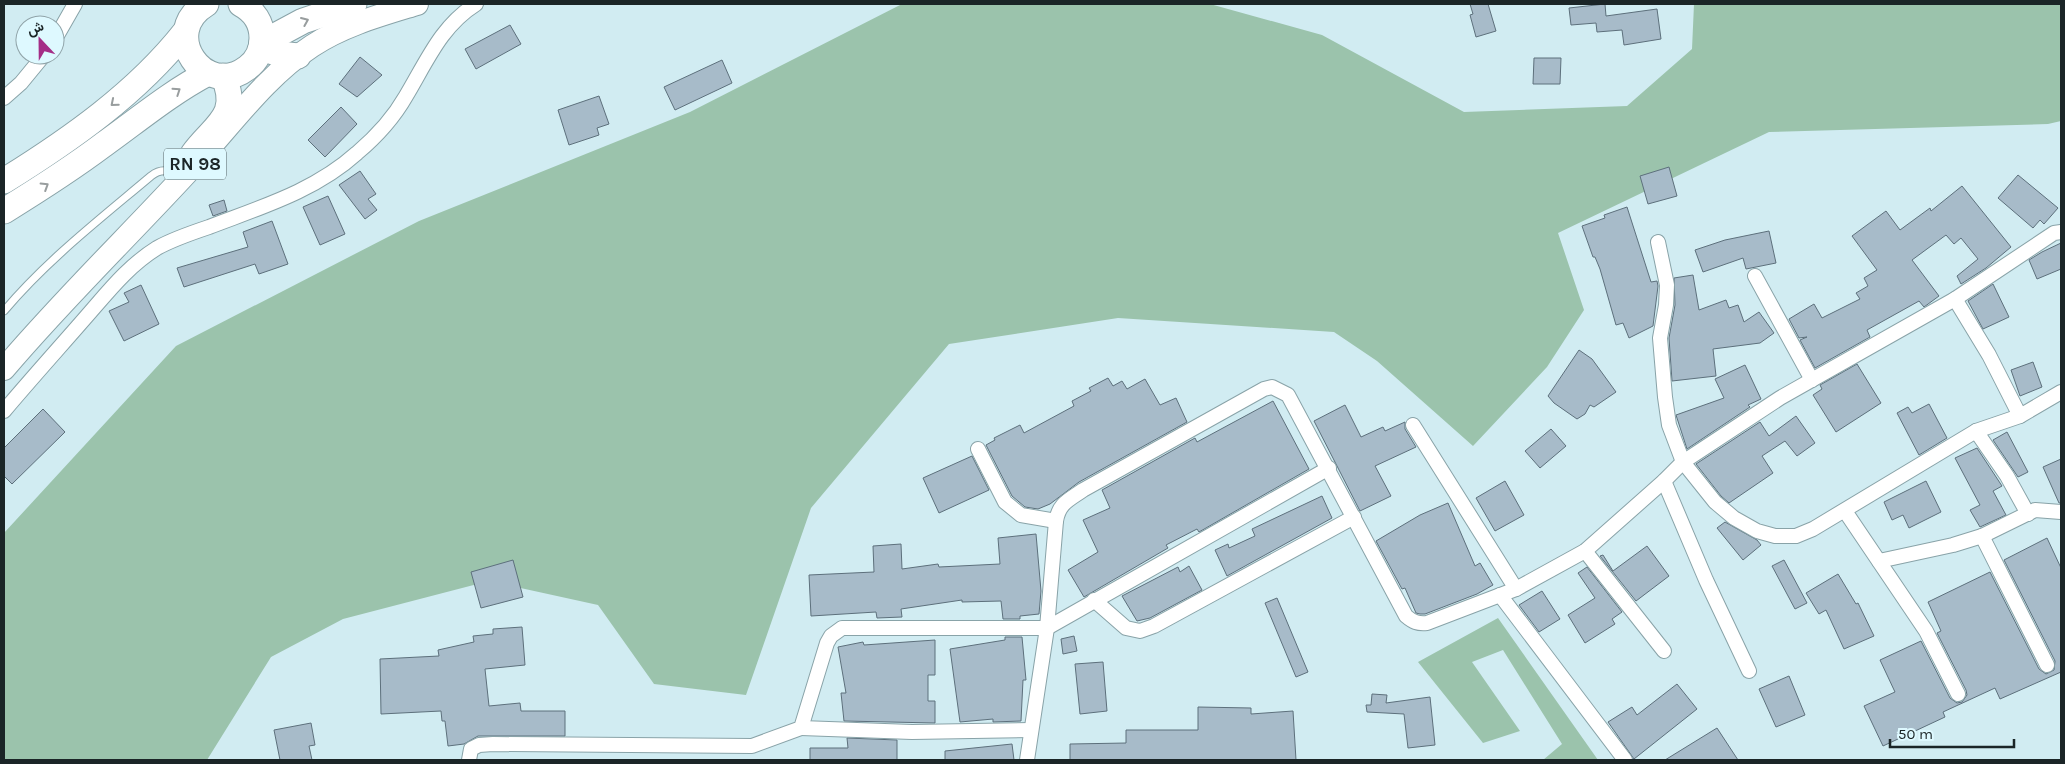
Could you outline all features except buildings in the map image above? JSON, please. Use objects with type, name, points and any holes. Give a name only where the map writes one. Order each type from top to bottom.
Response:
[{"type":"highway","points":[[4,181],[99,115],[157,64],[185,32],[190,19],[198,9],[206,4]]},
{"type":"highway","points":[[4,211],[60,176],[186,85],[242,62],[303,21],[354,4]]},
{"type":"highway","points":[[188,171],[193,154],[219,126],[228,112],[230,98],[242,62],[260,24],[251,5]]},
{"type":"highway","points":[[185,32],[185,44],[190,56],[198,66],[242,62],[291,62]]},
{"type":"highway","points":[[240,113],[244,93],[242,62]]},
{"type":"main road","name":"RN 98","points":[[4,368],[70,294],[188,171],[240,113],[291,62],[345,28],[378,15],[417,4]]},
{"type":"street","points":[[65,22],[75,4]]},
{"type":"street","points":[[4,411],[120,279],[144,257],[171,241],[294,194],[316,183],[357,154],[391,118],[444,32],[476,4]]},
{"type":"street","points":[[4,98],[21,83],[36,65]]},
{"type":"street","points":[[1027,760],[1047,628],[1057,512],[1061,505],[1083,490],[1264,389],[1272,387],[1288,395],[1329,468],[1406,616],[1412,621],[1427,624],[1516,589],[1585,551],[1683,462],[1780,398],[1955,299],[2054,233],[2061,232]]},
{"type":"street","points":[[1658,242],[1667,284],[1666,305],[1660,338],[1669,425],[1683,462],[1715,502],[1734,518],[1757,531],[1775,536],[1796,536],[1813,529],[1976,431],[2020,416],[2061,392]]},
{"type":"street","points":[[1755,276],[1812,380]]},
{"type":"street","points":[[1955,299],[1989,355],[2020,416]]},
{"type":"street","points":[[1413,425],[1516,589]]},
{"type":"street","points":[[1976,431],[2007,476],[2028,514]]},
{"type":"street","points":[[978,449],[1005,502],[1021,515],[1056,522]]},
{"type":"street","points":[[801,728],[827,643],[831,636],[842,628],[1047,628],[1329,468]]},
{"type":"street","points":[[1664,481],[1706,580],[1749,671]]},
{"type":"street","points":[[1878,561],[1953,545],[1982,536],[2035,510],[2061,512]]},
{"type":"street","points":[[1845,511],[1926,631],[1958,694]]},
{"type":"street","points":[[1094,600],[1126,628],[1140,632],[1354,517]]},
{"type":"street","points":[[1982,536],[2047,665]]},
{"type":"street","points":[[1585,551],[1664,651]]},
{"type":"street","points":[[1500,595],[1625,760]]},
{"type":"street","points":[[469,760],[471,750],[478,745],[493,744],[752,746],[801,728],[912,732],[1031,730]]},
{"type":"street","points":[[752,746],[752,760]]},
{"type":"lane","points":[[4,311],[36,275],[155,172],[166,170],[177,175],[188,171]]},
{"type":"green space","points":[[902,4],[1210,4],[1322,35],[1464,112],[1627,106],[1692,49],[1694,4],[2061,4],[2061,121],[2048,124],[1769,132],[1558,233],[1584,310],[1547,367],[1473,446],[1377,361],[1334,332],[1118,318],[949,344],[811,508],[746,695],[654,684],[598,605],[489,581],[343,619],[271,657],[207,760],[4,760],[4,533],[176,346],[419,221],[690,112]]},
{"type":"green space","points":[[1498,618],[1598,760],[1543,760],[1562,744],[1503,650],[1472,662],[1520,731],[1483,743],[1418,662]]}]
